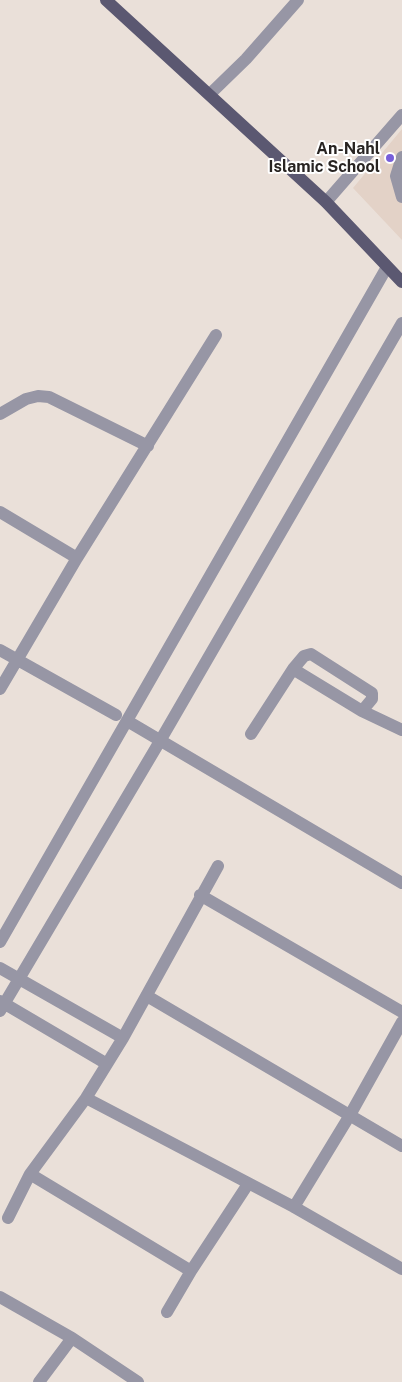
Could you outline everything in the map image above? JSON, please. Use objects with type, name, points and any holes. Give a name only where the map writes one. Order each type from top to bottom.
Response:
[{"type":"main road","points":[[106,0],[326,202],[402,282]]},
{"type":"street","points":[[210,94],[298,0]]},
{"type":"street","points":[[326,202],[402,115]]},
{"type":"street","points":[[402,157],[396,176],[402,196]]},
{"type":"street","points":[[0,942],[129,722],[387,267]]},
{"type":"street","points":[[108,1064],[1,1005],[19,979],[160,741],[402,323]]},
{"type":"street","points":[[0,689],[77,558],[216,335]]},
{"type":"street","points":[[0,414],[26,399],[38,396],[49,397],[148,446]]},
{"type":"street","points":[[0,512],[77,558]]},
{"type":"street","points":[[0,650],[116,715]]},
{"type":"street","points":[[251,734],[293,669],[304,656],[311,654],[372,693],[372,699],[362,710]]},
{"type":"street","points":[[293,669],[362,710],[402,730]]},
{"type":"street","points":[[129,722],[402,883]]},
{"type":"street","points":[[8,1218],[30,1174],[86,1098],[108,1064],[147,996],[200,895],[218,866]]},
{"type":"street","points":[[200,895],[402,1012]]},
{"type":"street","points":[[0,968],[123,1038]]},
{"type":"street","points":[[147,996],[402,1146]]},
{"type":"street","points":[[294,1207],[350,1116],[402,1022]]},
{"type":"street","points":[[86,1098],[294,1207],[402,1269]]},
{"type":"street","points":[[30,1174],[191,1271]]},
{"type":"street","points":[[168,1312],[191,1271],[248,1184]]},
{"type":"street","points":[[0,1297],[72,1338],[138,1382]]},
{"type":"street","points":[[39,1382],[72,1338]]},
{"type":"shaded area","name":"An-Nahl Islamic School","points":[[402,129],[402,240],[353,188]]},
{"type":"place","name":"An-Nahl Islamic School","points":[[390,158]]}]
